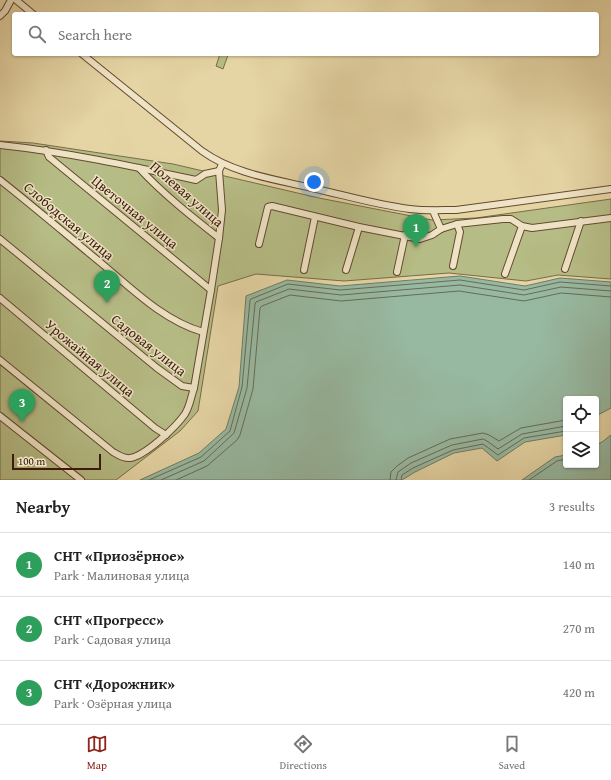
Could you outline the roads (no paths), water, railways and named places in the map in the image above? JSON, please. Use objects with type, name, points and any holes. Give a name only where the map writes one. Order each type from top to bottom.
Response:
[{"type":"street","points":[[0,16],[5,12],[11,0]]},
{"type":"street","points":[[16,0],[31,12]]},
{"type":"street","points":[[84,56],[202,152],[222,164],[238,170],[372,202],[410,209],[433,211],[456,210],[611,189]]},
{"type":"street","points":[[0,145],[46,150],[196,180],[205,174],[218,171]]},
{"type":"street","name":"Цветочная улица","points":[[46,150],[49,157],[211,290]]},
{"type":"street","points":[[0,360],[122,458],[130,458],[146,451],[166,435],[184,414],[190,403],[194,388],[219,238],[222,210],[218,171],[222,164]]},
{"type":"street","name":"Полевая улица","points":[[139,168],[150,180],[219,238]]},
{"type":"street","name":"Слободская улица","points":[[0,180],[139,294],[166,314],[189,328],[203,332]]},
{"type":"street","points":[[260,244],[268,207],[272,206],[358,227],[420,239],[432,235],[441,229],[457,224],[511,219],[522,226],[532,228],[611,218]]},
{"type":"street","points":[[433,211],[441,229]]},
{"type":"street","points":[[304,270],[315,216]]},
{"type":"street","points":[[565,269],[581,221]]},
{"type":"street","points":[[453,266],[460,232],[457,224]]},
{"type":"street","points":[[505,274],[522,226]]},
{"type":"street","points":[[346,270],[358,227]]},
{"type":"street","points":[[397,272],[405,235]]},
{"type":"street","name":"Садовая улица","points":[[0,239],[157,368],[182,386],[194,388]]},
{"type":"street","name":"Урожайная улица","points":[[0,298],[155,428],[166,435]]},
{"type":"street","points":[[0,416],[81,480]]},
{"type":"water","points":[[460,276],[525,286],[560,278],[611,282],[611,408],[599,414],[599,396],[563,396],[563,436],[525,442],[497,461],[482,448],[454,453],[402,480],[140,480],[199,453],[226,429],[239,387],[246,296],[287,280],[340,286]]},
{"type":"water","points":[[611,435],[611,480],[522,480],[555,457],[563,456],[563,468],[599,468],[599,444]]},
{"type":"place","name":"СНТ «Приозёрное»","points":[[416,247]]},
{"type":"place","name":"СНТ «Прогресс»","points":[[107,303]]},
{"type":"place","name":"СНТ «Дорожник»","points":[[22,422]]}]
